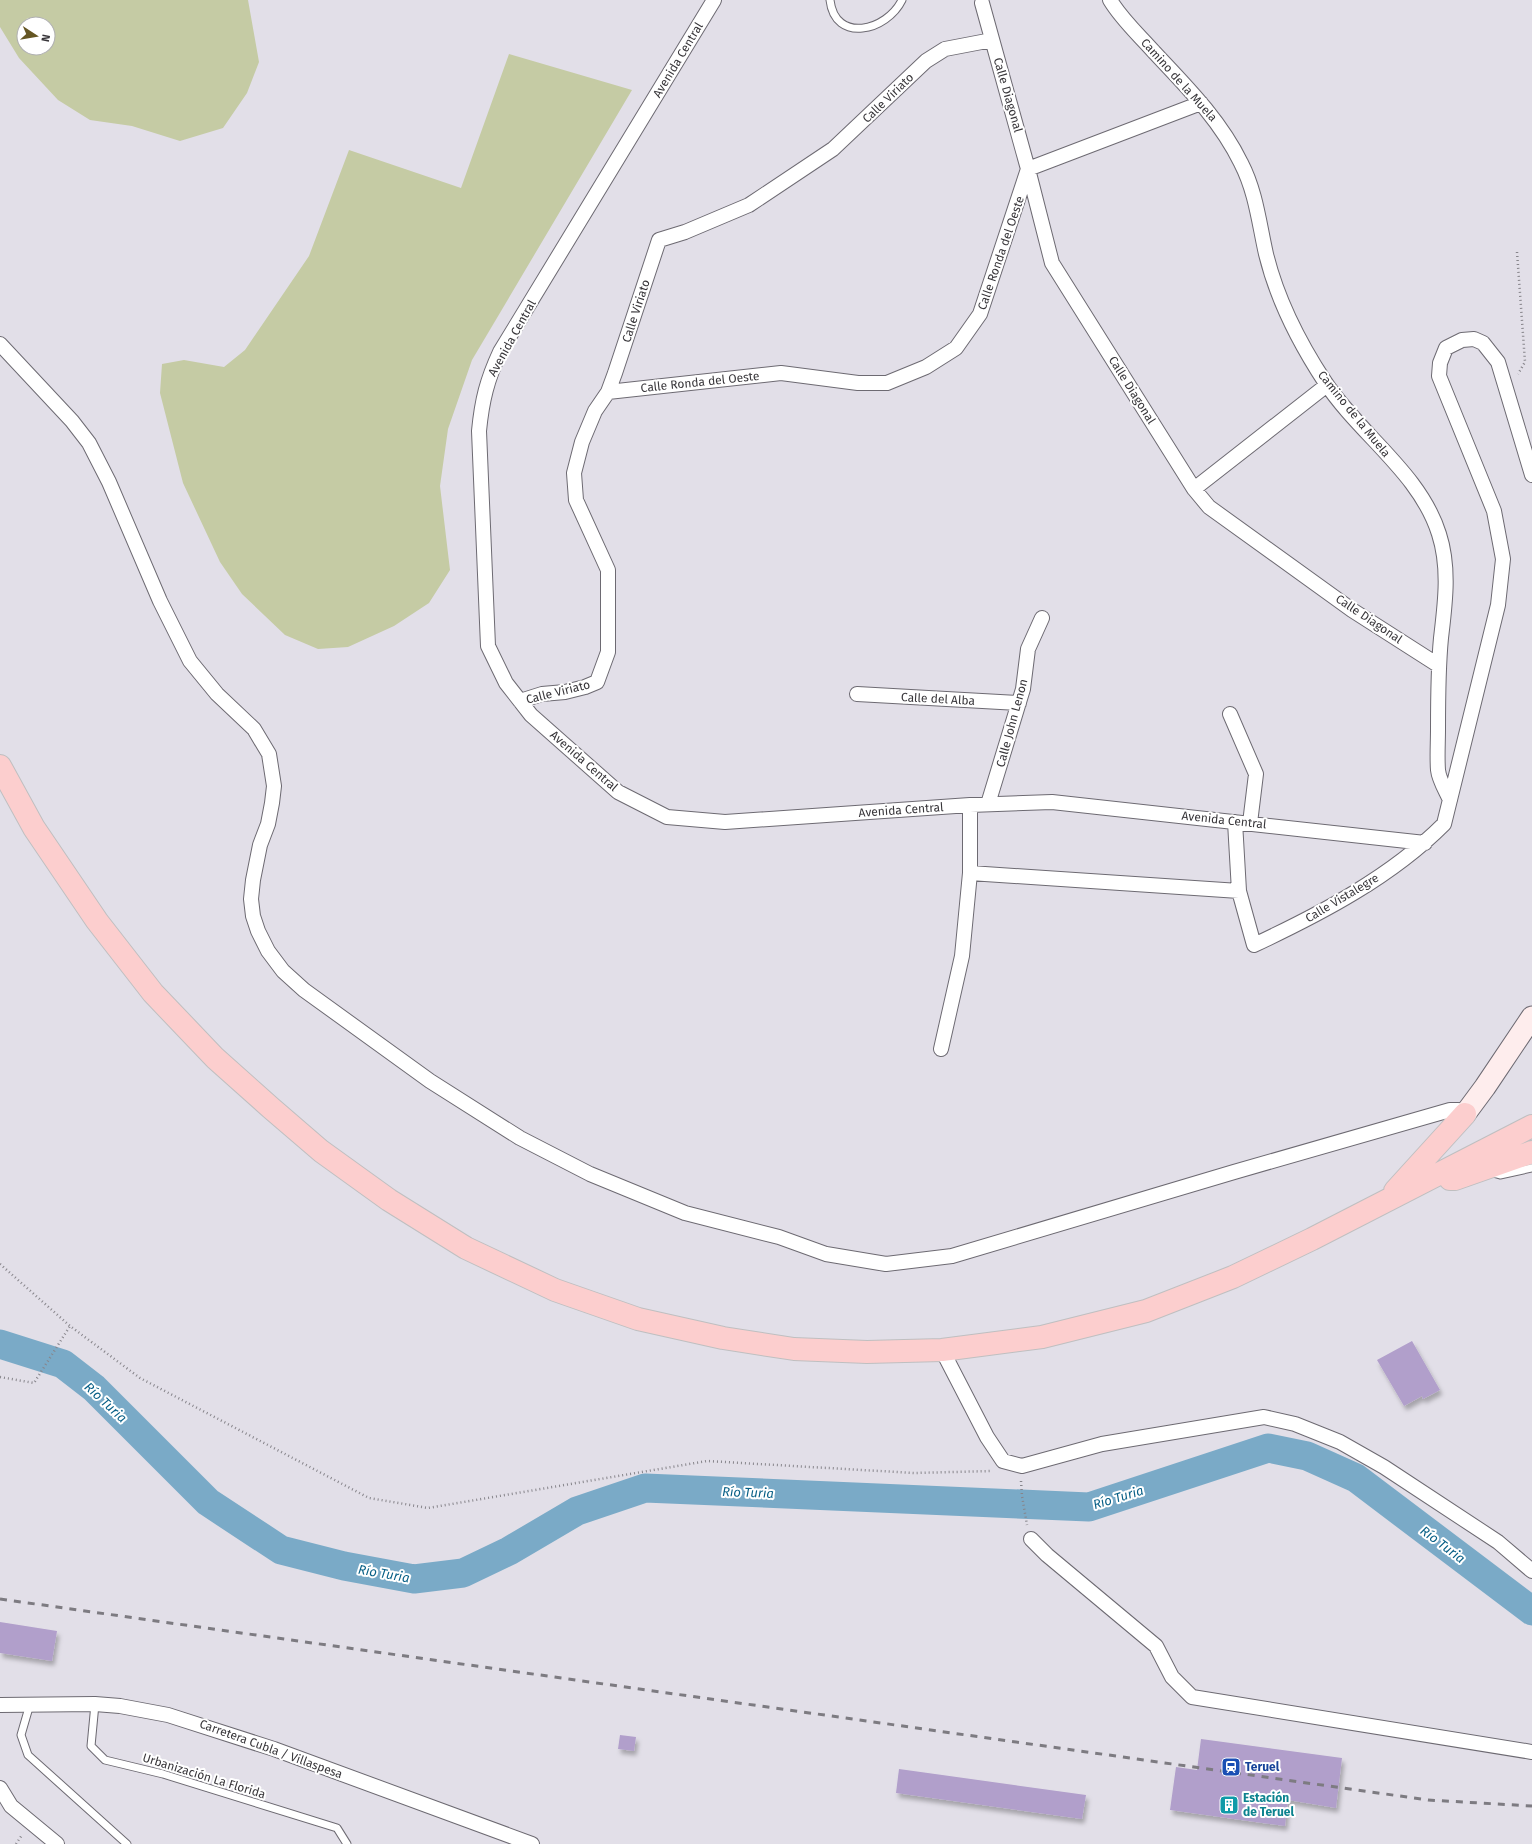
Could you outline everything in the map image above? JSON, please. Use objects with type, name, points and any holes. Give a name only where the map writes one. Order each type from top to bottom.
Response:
[{"type":"highway","points":[[0,766],[34,828],[97,921],[163,1004],[215,1058],[321,1151],[389,1200],[466,1248],[555,1290],[646,1320],[723,1338],[794,1349],[867,1352],[942,1350],[1042,1337],[1146,1311],[1233,1277],[1532,1126]]},
{"type":"highway","points":[[1386,1201],[1465,1114]]},
{"type":"highway","points":[[1426,1180],[1455,1179],[1532,1152]]},
{"type":"main road","points":[[1465,1114],[1485,1087],[1532,1016]]},
{"type":"street","name":"Avenida Central","points":[[714,0],[500,352],[485,386],[479,431],[488,646],[506,683],[530,715],[618,792],[667,817],[725,822],[970,805],[1052,802],[1425,843]]},
{"type":"street","name":"Camino de la Muela","points":[[1110,0],[1126,22],[1215,119],[1232,146],[1248,177],[1255,195],[1266,254],[1274,281],[1299,337],[1327,385],[1398,467],[1423,499],[1434,518],[1440,537],[1445,566],[1446,594],[1438,665],[1438,772],[1450,800]]},
{"type":"street","name":"Calle Diagonal","points":[[982,3],[1028,169],[1052,263],[1194,489],[1209,507],[1352,610],[1438,665]]},
{"type":"street","name":"Calle Viriato","points":[[520,701],[542,694],[565,692],[597,682],[608,652],[608,570],[576,500],[574,473],[582,442],[595,411],[608,392],[659,240],[685,232],[749,205],[833,149],[926,61],[944,49],[992,40]]},
{"type":"street","points":[[1028,169],[1201,103]]},
{"type":"street","name":"Calle Ronda del Oeste","points":[[608,392],[781,373],[858,383],[887,383],[926,367],[956,348],[980,314],[1028,169]]},
{"type":"street","name":"Calle Vistalegre","points":[[1239,891],[1241,904],[1254,945],[1300,923],[1368,884],[1425,843],[1444,824],[1498,605],[1503,559],[1494,511],[1439,376],[1442,355],[1446,348],[1462,340],[1474,338],[1483,343],[1498,362],[1508,392]]},
{"type":"street","points":[[0,344],[72,421],[89,443],[109,482],[160,601],[190,661],[217,694],[254,729],[269,754],[274,786],[272,803],[260,845],[253,880],[252,899],[253,916],[258,931],[268,951],[283,971],[304,990],[430,1081],[520,1138],[590,1174],[685,1213],[779,1237],[826,1254],[886,1264],[952,1256],[1241,1170],[1450,1110],[1458,1110],[1465,1114]]},
{"type":"street","points":[[1194,489],[1327,385]]},
{"type":"street","points":[[1508,392],[1521,443],[1532,475]]},
{"type":"street","name":"Calle John Lenon","points":[[988,804],[1023,689],[1028,649],[1042,618]]},
{"type":"street","name":"Calle del Alba","points":[[857,694],[1019,703]]},
{"type":"street","points":[[1230,714],[1256,774],[1250,823]]},
{"type":"street","points":[[941,1049],[962,956],[970,873],[970,805]]},
{"type":"street","points":[[970,873],[1239,891],[1235,822]]},
{"type":"street","points":[[942,1350],[987,1438],[1003,1461],[1022,1466],[1102,1444],[1264,1417],[1295,1424],[1340,1442],[1384,1467],[1498,1542],[1532,1571]]},
{"type":"street","points":[[1031,1539],[1047,1555],[1156,1646],[1172,1677],[1192,1697],[1532,1752]]},
{"type":"street","name":"Carretera Cubla / Villaspesa","points":[[0,1705],[95,1704],[120,1706],[168,1715],[218,1730],[504,1839],[532,1844]]},
{"type":"street","points":[[0,1788],[11,1806],[57,1844]]},
{"type":"lane","points":[[830,0],[831,10],[837,20],[849,27],[861,28],[873,27],[885,21],[896,12],[902,0]]},
{"type":"lane","points":[[1481,1170],[1500,1175],[1532,1168]]},
{"type":"lane","points":[[30,1704],[20,1735],[28,1755],[127,1844]]},
{"type":"lane","name":"Urbanización La Florida","points":[[95,1704],[91,1746],[105,1760],[163,1774],[337,1828],[347,1844]]},
{"type":"path","points":[[1508,392],[1525,362],[1517,252]]},
{"type":"path","points":[[0,1264],[70,1326],[140,1378],[370,1498],[428,1508],[706,1461],[914,1473],[994,1470]]},
{"type":"path","points":[[0,1377],[34,1383],[70,1326]]},
{"type":"path","points":[[1022,1496],[1026,1518]]},
{"type":"green space","points":[[0,0],[248,0],[259,62],[247,93],[223,128],[180,141],[132,126],[90,120],[58,100],[18,56],[56,56],[56,16],[16,16],[16,53],[0,27]]},
{"type":"green space","points":[[509,54],[632,90],[472,360],[448,429],[440,486],[450,570],[429,603],[394,626],[348,647],[318,649],[285,635],[242,594],[220,562],[183,483],[160,393],[162,364],[184,360],[224,367],[245,350],[309,256],[349,150],[461,188]]},
{"type":"building","points":[[1412,1341],[1440,1390],[1423,1399],[1422,1396],[1404,1406],[1377,1360]]},
{"type":"building","points":[[0,1622],[57,1631],[52,1661],[0,1653]]},
{"type":"building","points":[[620,1735],[636,1737],[634,1751],[618,1749]]},
{"type":"building","points":[[1201,1739],[1342,1758],[1336,1808],[1288,1800],[1285,1826],[1170,1810],[1176,1767],[1197,1770]]},
{"type":"building","points":[[899,1769],[1086,1795],[1082,1819],[896,1793]]},
{"type":"waterway","name":"Río Turia","points":[[0,1344],[63,1364],[94,1388],[208,1502],[281,1550],[344,1566],[414,1579],[463,1573],[509,1551],[577,1511],[645,1488],[1089,1507],[1268,1448],[1307,1456],[1356,1478],[1532,1611]]},
{"type":"railway","points":[[0,1599],[1428,1800],[1532,1806]]},
{"type":"place","name":"Teruel","points":[[1231,1767]]},
{"type":"place","name":"Estación de Teruel","points":[[1229,1805]]}]
